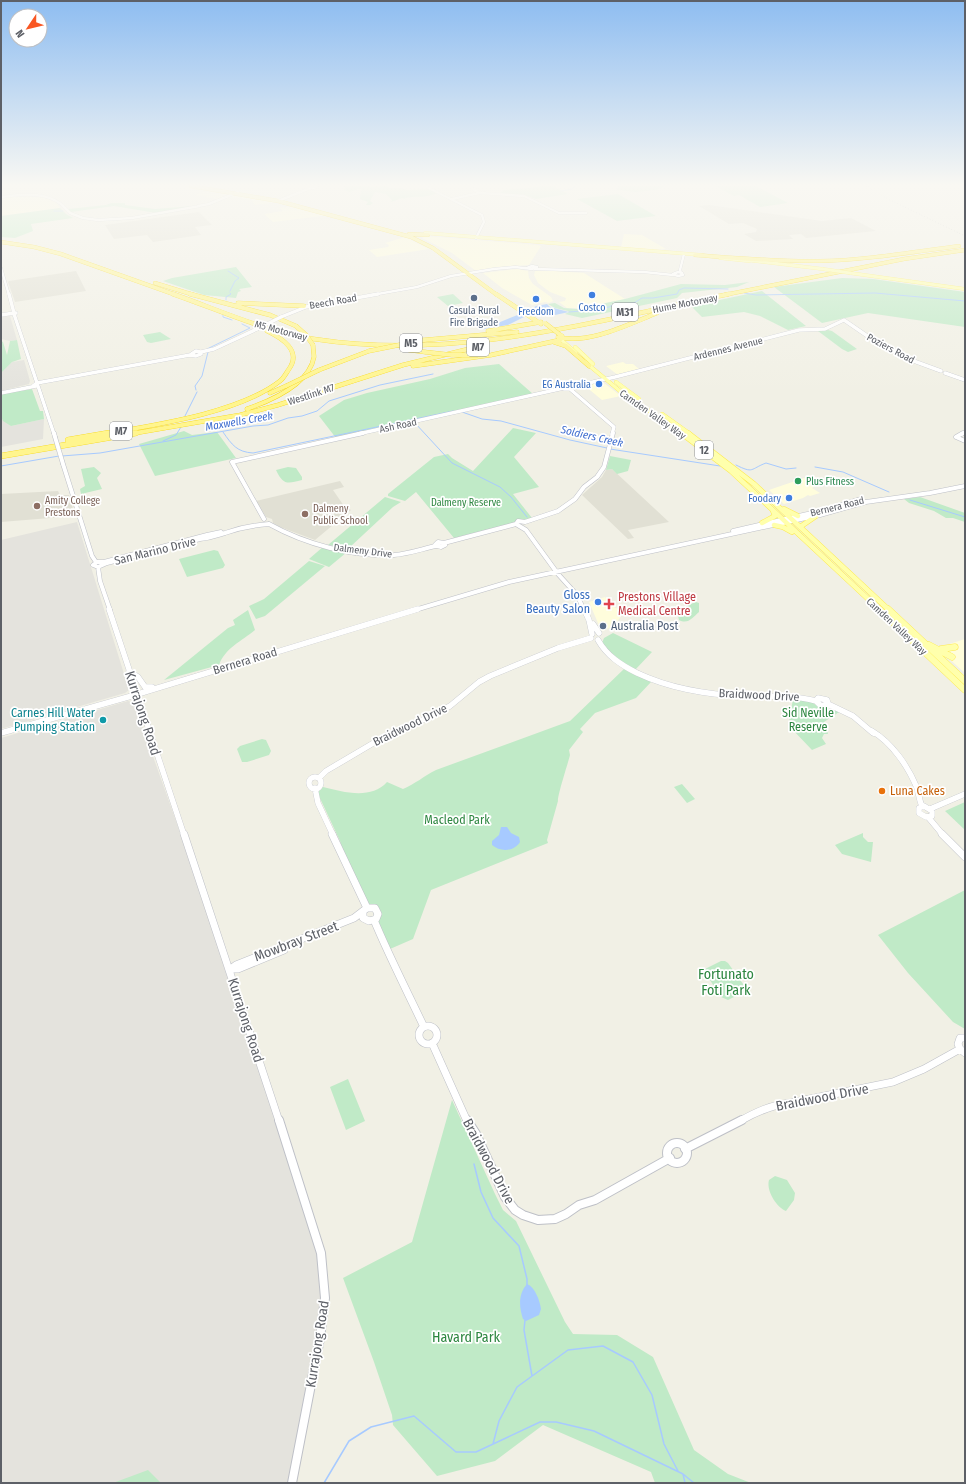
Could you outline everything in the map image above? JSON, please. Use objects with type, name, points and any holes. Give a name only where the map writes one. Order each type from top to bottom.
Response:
[{"type":"highway","name":"M5 Motorway","points":[[65,255],[276,330],[333,342],[395,346],[453,345],[505,339],[571,326]]},
{"type":"highway","name":"M5 Motorway","points":[[68,255],[268,325],[304,334],[343,340],[405,344],[454,342],[512,335],[560,325]]},
{"type":"highway","name":"Camden Valley Way","points":[[443,255],[542,323]]},
{"type":"highway","name":"Camden Valley Way","points":[[447,255],[468,273],[562,337]]},
{"type":"highway","points":[[711,255],[769,260],[820,261],[885,255]]},
{"type":"highway","name":"Hume Motorway","points":[[560,325],[908,255]]},
{"type":"highway","name":"Hume Motorway","points":[[571,326],[904,259],[929,255]]},
{"type":"highway","points":[[97,264],[158,284],[217,300],[279,306],[304,306]]},
{"type":"highway","name":"M7","points":[[158,284],[275,317],[296,326],[306,334],[313,346],[314,358],[310,368],[296,383],[280,394],[242,410],[191,423]]},
{"type":"highway","points":[[553,342],[562,337],[585,337],[612,330],[665,310],[732,294]]},
{"type":"highway","name":"M5","points":[[193,417],[239,402],[267,390],[285,377],[290,370],[293,360],[291,348],[278,337],[207,306]]},
{"type":"highway","points":[[279,306],[296,310]]},
{"type":"highway","points":[[512,326],[531,321],[533,319],[531,316]]},
{"type":"highway","points":[[430,339],[512,326],[542,323]]},
{"type":"highway","name":"Westlink M7","points":[[1,452],[193,417],[247,402],[286,386],[319,370],[369,351],[430,339],[516,332],[560,325]]},
{"type":"highway","name":"Westlink M7","points":[[1,456],[251,412],[271,407],[367,375],[424,359],[571,326]]},
{"type":"highway","points":[[333,342],[456,355],[521,349]]},
{"type":"highway","points":[[308,395],[382,373],[473,358],[553,342],[559,342],[566,346],[589,366]]},
{"type":"main road","points":[[694,255],[780,264]]},
{"type":"main road","points":[[707,255],[965,288]]},
{"type":"main road","name":"Camden Valley Way","points":[[562,337],[610,378],[722,457],[779,507],[965,681]]},
{"type":"main road","name":"Camden Valley Way","points":[[562,337],[589,366],[605,379],[723,464],[965,690]]},
{"type":"main road","points":[[779,507],[798,516]]},
{"type":"main road","points":[[762,523],[775,516],[773,511]]},
{"type":"main road","points":[[800,527],[816,516]]},
{"type":"main road","points":[[774,525],[783,527],[804,540]]},
{"type":"main road","points":[[909,629],[915,632],[930,645],[952,657]]},
{"type":"main road","points":[[936,648],[955,647]]},
{"type":"street","points":[[681,255],[674,273],[683,275],[680,270],[682,255]]},
{"type":"street","name":"Beech Road","points":[[36,385],[190,355],[198,356],[202,354],[201,352],[212,349],[257,329],[304,306],[413,286],[443,277],[506,268],[528,267],[577,271],[674,273]]},
{"type":"street","name":"Kurrajong Road","points":[[1,268],[13,314],[36,385],[56,437],[92,556],[99,564],[100,580],[129,671],[230,970],[312,1220],[323,1267],[325,1298],[322,1325],[292,1483]]},
{"type":"street","name":"Beech Road","points":[[296,310],[417,287],[445,278],[468,273]]},
{"type":"street","points":[[1,315],[13,314]]},
{"type":"street","name":"Poziers Road","points":[[844,320],[879,344],[911,360],[965,380]]},
{"type":"street","name":"Ardennes Avenue","points":[[610,378],[799,330],[825,329],[836,322],[844,320]]},
{"type":"street","points":[[570,388],[610,378]]},
{"type":"street","points":[[1,392],[36,385]]},
{"type":"street","name":"Ash Road","points":[[263,522],[232,462],[564,388],[570,388]]},
{"type":"street","points":[[518,525],[554,513],[576,498],[578,493],[600,474],[604,467],[614,429],[613,426],[570,388]]},
{"type":"street","points":[[965,432],[956,437],[965,440]]},
{"type":"street","name":"Bernera Road","points":[[792,519],[798,516],[858,500],[911,493],[965,482]]},
{"type":"street","name":"Bernera Road","points":[[1,733],[489,589],[710,538],[774,525],[792,519],[816,516],[866,502],[930,493],[965,486]]},
{"type":"street","name":"Bernera Road","points":[[710,538],[762,523],[784,521]]},
{"type":"street","name":"Dalmeny Drive","points":[[263,522],[280,530],[325,546],[361,552],[397,555],[436,546],[442,547],[444,543],[518,525]]},
{"type":"street","name":"San Marino Drive","points":[[99,564],[207,537],[214,538],[216,534],[263,522]]},
{"type":"street","points":[[518,525],[526,530],[578,597],[589,620],[591,636],[598,640],[602,637],[596,630],[581,597],[559,572],[525,523]]},
{"type":"street","name":"Braidwood Drive","points":[[319,778],[326,771],[387,735],[427,718],[450,706],[479,682],[490,676],[553,650],[599,634]]},
{"type":"street","name":"Braidwood Drive","points":[[598,640],[603,650],[616,661],[644,676],[667,685],[735,696],[782,695],[816,701],[817,704],[821,706],[828,704],[854,716],[883,740],[908,772],[917,789],[922,806]]},
{"type":"street","points":[[129,671],[138,677],[145,687],[156,687]]},
{"type":"street","points":[[319,778],[322,785],[315,788],[310,787],[308,783],[313,779],[319,778]]},
{"type":"street","points":[[315,788],[316,799],[338,844],[340,853],[365,910]]},
{"type":"street","points":[[930,809],[965,794]]},
{"type":"street","points":[[928,817],[933,814],[930,809],[922,806],[919,808],[919,813],[928,817],[936,828],[965,858]]},
{"type":"street","points":[[372,907],[378,912],[378,916],[374,920],[365,920],[362,916],[365,910],[372,907]]},
{"type":"street","name":"Mowbray Street","points":[[230,970],[236,965],[354,918],[365,910]]},
{"type":"street","name":"Mowbray Street","points":[[230,970],[238,969],[352,923],[365,920]]},
{"type":"street","points":[[374,920],[386,950],[394,962],[424,1027]]},
{"type":"street","points":[[424,1027],[432,1027],[436,1030],[436,1039],[432,1043],[426,1043],[420,1039],[419,1034],[424,1027]]},
{"type":"street","points":[[962,1051],[958,1042],[960,1038],[965,1038]]},
{"type":"street","name":"Braidwood Drive","points":[[432,1043],[466,1119],[476,1134],[505,1197],[515,1210],[523,1215],[538,1220],[555,1219],[566,1214],[579,1205],[596,1200],[670,1158]]},
{"type":"street","name":"Braidwood Drive","points":[[686,1149],[759,1111],[778,1104],[795,1102],[893,1082],[962,1051]]},
{"type":"street","points":[[673,1144],[678,1144],[686,1149],[687,1158],[683,1162],[675,1162],[670,1158],[668,1150],[673,1144]]},
{"type":"shaded area","points":[[375,255],[388,255],[377,257]]},
{"type":"shaded area","points":[[455,255],[535,255],[529,265],[498,267],[476,271]]},
{"type":"shaded area","points":[[517,269],[528,271],[529,278],[533,284],[551,297],[553,301],[549,303],[545,302],[532,305],[502,288],[483,273]]},
{"type":"shaded area","points":[[540,270],[584,273],[625,299],[581,308],[567,308],[559,302],[565,301],[566,298],[550,292],[538,283],[534,275],[535,271]]},
{"type":"shaded area","points":[[76,271],[86,291],[15,302],[8,282],[9,281]]},
{"type":"shaded area","points":[[10,316],[17,340],[10,341],[1,339],[1,317]]},
{"type":"shaded area","points":[[24,360],[30,381],[29,384],[1,391],[1,373],[12,362]]},
{"type":"shaded area","points":[[623,362],[626,364],[633,364],[639,369],[618,375],[606,366]]},
{"type":"shaded area","points":[[602,382],[621,396],[602,400],[585,386]]},
{"type":"shaded area","points":[[1,415],[11,426],[44,419],[43,439],[1,447]]},
{"type":"shaded area","points":[[612,469],[669,522],[628,530],[634,538],[628,539],[582,495],[602,477],[606,470]]},
{"type":"shaded area","points":[[804,478],[821,482],[812,488],[820,493],[810,496],[808,495],[784,504],[769,490]]},
{"type":"shaded area","name":"Dalmeny Public School","points":[[340,481],[344,487],[333,490],[344,506],[351,510],[315,540],[273,523],[272,519],[266,517],[256,501]]},
{"type":"shaded area","name":"Amity College Prestons","points":[[58,491],[60,495],[69,495],[75,516],[1,522],[1,494]]},
{"type":"shaded area","points":[[77,522],[129,690],[125,693],[1,729],[1,540]]},
{"type":"shaded area","points":[[605,597],[614,607],[624,612],[615,625],[603,631],[601,630],[589,602]]},
{"type":"shaded area","points":[[965,639],[965,673],[937,648]]},
{"type":"shaded area","points":[[128,701],[134,703],[229,970],[323,1267],[320,1338],[292,1483],[1,1483],[1,738]]},
{"type":"green space","points":[[236,267],[252,287],[239,289],[241,291],[238,292],[236,298],[204,295],[163,281],[172,278]]},
{"type":"green space","points":[[842,278],[873,279],[965,292],[965,327],[868,313],[822,323],[774,287]]},
{"type":"green space","points":[[749,282],[737,287],[682,293],[677,298],[582,318],[565,314],[569,312],[555,308],[548,304],[555,303],[564,308],[577,309],[625,299],[681,284],[725,285]]},
{"type":"green space","points":[[762,291],[806,326],[788,330],[760,316],[744,312],[702,317],[691,306]]},
{"type":"green space","points":[[453,294],[463,303],[448,306],[437,297]]},
{"type":"green space","points":[[818,331],[832,331],[857,349],[848,352]]},
{"type":"green space","points":[[160,332],[171,339],[151,343],[147,342],[143,335]]},
{"type":"green space","points":[[17,340],[21,359],[12,362],[1,373],[1,341],[3,342],[7,355],[10,341]]},
{"type":"green space","points":[[499,364],[533,394],[336,438],[319,416],[344,400],[367,393],[430,379],[465,368]]},
{"type":"green space","points":[[32,389],[40,411],[43,411],[44,419],[11,426],[3,421],[1,416],[1,394]]},
{"type":"green space","name":"Dalmeny Reserve","points":[[513,428],[536,433],[514,457],[539,487],[513,494],[532,518],[454,538],[416,492],[405,501],[388,496],[388,494],[434,457],[448,454],[473,471]]},
{"type":"green space","points":[[184,431],[192,435],[217,432],[236,458],[155,476],[139,444]]},
{"type":"green space","points":[[610,456],[631,460],[628,471],[617,474],[612,469],[606,470]]},
{"type":"green space","points":[[94,467],[101,473],[97,478],[102,489],[81,494],[80,489],[85,486],[81,469]]},
{"type":"green space","points":[[288,467],[296,468],[302,477],[302,480],[289,483],[283,481],[276,470]]},
{"type":"green space","points":[[385,497],[401,502],[393,507],[349,548],[328,545]]},
{"type":"green space","points":[[920,497],[965,513],[965,522],[953,518],[946,518],[934,511],[909,503],[904,499]]},
{"type":"green space","points":[[324,546],[347,552],[329,567],[309,559]]},
{"type":"green space","points":[[214,550],[218,551],[225,565],[223,568],[187,577],[179,559]]},
{"type":"green space","points":[[309,561],[325,566],[265,616],[256,619],[249,606],[264,599]]},
{"type":"green space","points":[[696,602],[699,603],[699,612],[688,621],[685,622],[679,620],[678,616],[688,605]]},
{"type":"green space","points":[[248,610],[255,630],[234,645],[225,654],[219,665],[164,680],[228,628],[235,625],[233,620]]},
{"type":"green space","points":[[613,633],[652,652],[635,670],[610,655],[602,643],[604,638]]},
{"type":"green space","name":"Macleod Park","points":[[625,668],[652,681],[636,698],[595,713],[580,729],[583,732],[569,750],[570,755],[547,840],[548,843],[431,890],[413,939],[390,949],[378,921],[381,916],[380,910],[376,906],[369,904],[346,860],[340,841],[318,794],[319,790],[323,787],[339,791],[365,793],[380,788],[387,782],[403,789],[436,770],[570,721]]},
{"type":"green space","name":"Sid Neville Reserve","points":[[793,699],[812,702],[820,708],[831,709],[839,712],[824,722],[828,734],[824,734],[822,738],[826,744],[812,750],[791,728],[793,726],[789,722]]},
{"type":"green space","points":[[262,739],[266,740],[271,751],[269,755],[247,762],[242,762],[237,749],[240,746]]},
{"type":"green space","points":[[682,784],[695,799],[687,803],[674,787]]},
{"type":"green space","points":[[965,802],[965,830],[945,811]]},
{"type":"green space","points":[[863,833],[863,837],[868,842],[873,842],[871,862],[842,854],[835,845]]},
{"type":"green space","points":[[965,890],[965,1029],[953,1022],[908,973],[878,935]]},
{"type":"green space","name":"Fortunato Foti Park","points":[[721,961],[728,963],[746,988],[744,992],[728,1000],[721,997],[704,971],[705,969]]},
{"type":"green space","points":[[348,1079],[365,1121],[346,1130],[330,1087]]},
{"type":"green space","name":"Havard Park","points":[[452,1100],[503,1210],[516,1221],[565,1322],[573,1334],[617,1335],[653,1357],[694,1450],[728,1474],[751,1483],[655,1483],[651,1472],[543,1425],[495,1461],[437,1476],[393,1425],[392,1415],[374,1362],[343,1278],[412,1242]]},
{"type":"green space","points":[[775,1176],[787,1180],[795,1193],[794,1200],[786,1211],[775,1202],[770,1193],[768,1184],[769,1180]]},
{"type":"green space","points":[[148,1470],[161,1483],[113,1483]]},
{"type":"water","points":[[547,304],[550,307],[569,312],[555,315],[540,310],[537,312],[531,309],[536,306]]},
{"type":"water","points":[[520,314],[524,317],[508,325],[483,329]]},
{"type":"water","points":[[501,827],[507,827],[511,833],[519,837],[520,842],[514,848],[503,850],[492,845],[492,841],[499,835]]},
{"type":"water","points":[[527,1284],[535,1291],[541,1309],[539,1315],[526,1321],[523,1319],[520,1301],[522,1292]]},
{"type":"waterway","points":[[228,271],[239,278],[235,281],[230,291]]},
{"type":"waterway","name":"Maxwells Creek","points":[[569,312],[593,310],[609,307],[615,304],[634,303],[642,298],[653,298],[677,294],[679,290],[684,288],[728,289]]},
{"type":"waterway","points":[[226,300],[226,297],[231,294],[230,293]]},
{"type":"waterway","name":"Maxwells Creek","points":[[744,293],[756,295],[875,293],[965,301]]},
{"type":"waterway","points":[[223,315],[223,317],[232,320]]},
{"type":"waterway","points":[[207,349],[250,328],[242,324]]},
{"type":"waterway","points":[[196,390],[195,386],[202,376],[208,352]]},
{"type":"waterway","name":"Maxwells Creek","points":[[62,456],[100,453],[253,426],[268,425],[288,418],[302,416],[317,411],[329,401],[380,385],[433,374]]},
{"type":"waterway","points":[[185,416],[197,392]]},
{"type":"waterway","name":"Soldiers Creek","points":[[223,432],[235,447],[243,451],[253,453],[453,411]]},
{"type":"waterway","name":"Soldiers Creek","points":[[462,412],[482,419],[501,421],[570,440],[607,448]]},
{"type":"waterway","points":[[415,423],[452,463],[500,487],[511,497],[527,517]]},
{"type":"waterway","name":"Maxwells Creek","points":[[163,441],[176,435],[181,427]]},
{"type":"waterway","name":"Soldiers Creek","points":[[610,449],[720,466]]},
{"type":"waterway","name":"Maxwells Creek","points":[[1,466],[59,456]]},
{"type":"waterway","name":"Soldiers Creek","points":[[736,465],[749,470],[766,463],[786,469],[796,468]]},
{"type":"waterway","name":"Soldiers Creek","points":[[815,467],[843,472],[889,492]]},
{"type":"waterway","name":"Soldiers Creek","points":[[910,500],[965,517]]},
{"type":"waterway","points":[[474,1164],[481,1192],[493,1218],[519,1246],[527,1279],[527,1285]]},
{"type":"waterway","points":[[525,1320],[524,1330],[532,1376]]},
{"type":"waterway","points":[[493,1444],[499,1421],[517,1387],[568,1350],[603,1346],[633,1362],[652,1395],[664,1444],[678,1471]]},
{"type":"waterway","points":[[324,1483],[349,1441],[371,1427],[414,1416],[456,1452],[476,1452],[540,1422],[556,1422],[594,1431],[683,1474]]},
{"type":"waterway","points":[[683,1474],[694,1483]]},
{"type":"waterway","points":[[683,1474],[685,1483]]},
{"type":"place","name":"Costco","points":[[592,295]]},
{"type":"place","name":"Casula Rural Fire Brigade","points":[[474,298]]},
{"type":"place","name":"Freedom","points":[[536,299]]},
{"type":"place","name":"EG Australia","points":[[599,384]]},
{"type":"place","name":"Plus Fitness","points":[[798,481]]},
{"type":"place","name":"Foodary","points":[[789,498]]},
{"type":"place","name":"Amity College Prestons","points":[[37,506]]},
{"type":"place","name":"Dalmeny Public School","points":[[305,514]]},
{"type":"place","name":"Gloss Beauty Salon","points":[[598,602]]},
{"type":"place","name":"Prestons Village Medical Centre","points":[[609,604]]},
{"type":"place","name":"Australia Post","points":[[603,626]]},
{"type":"place","name":"Carnes Hill Water Pumping Station","points":[[103,720]]},
{"type":"place","name":"Luna Cakes","points":[[882,791]]}]
